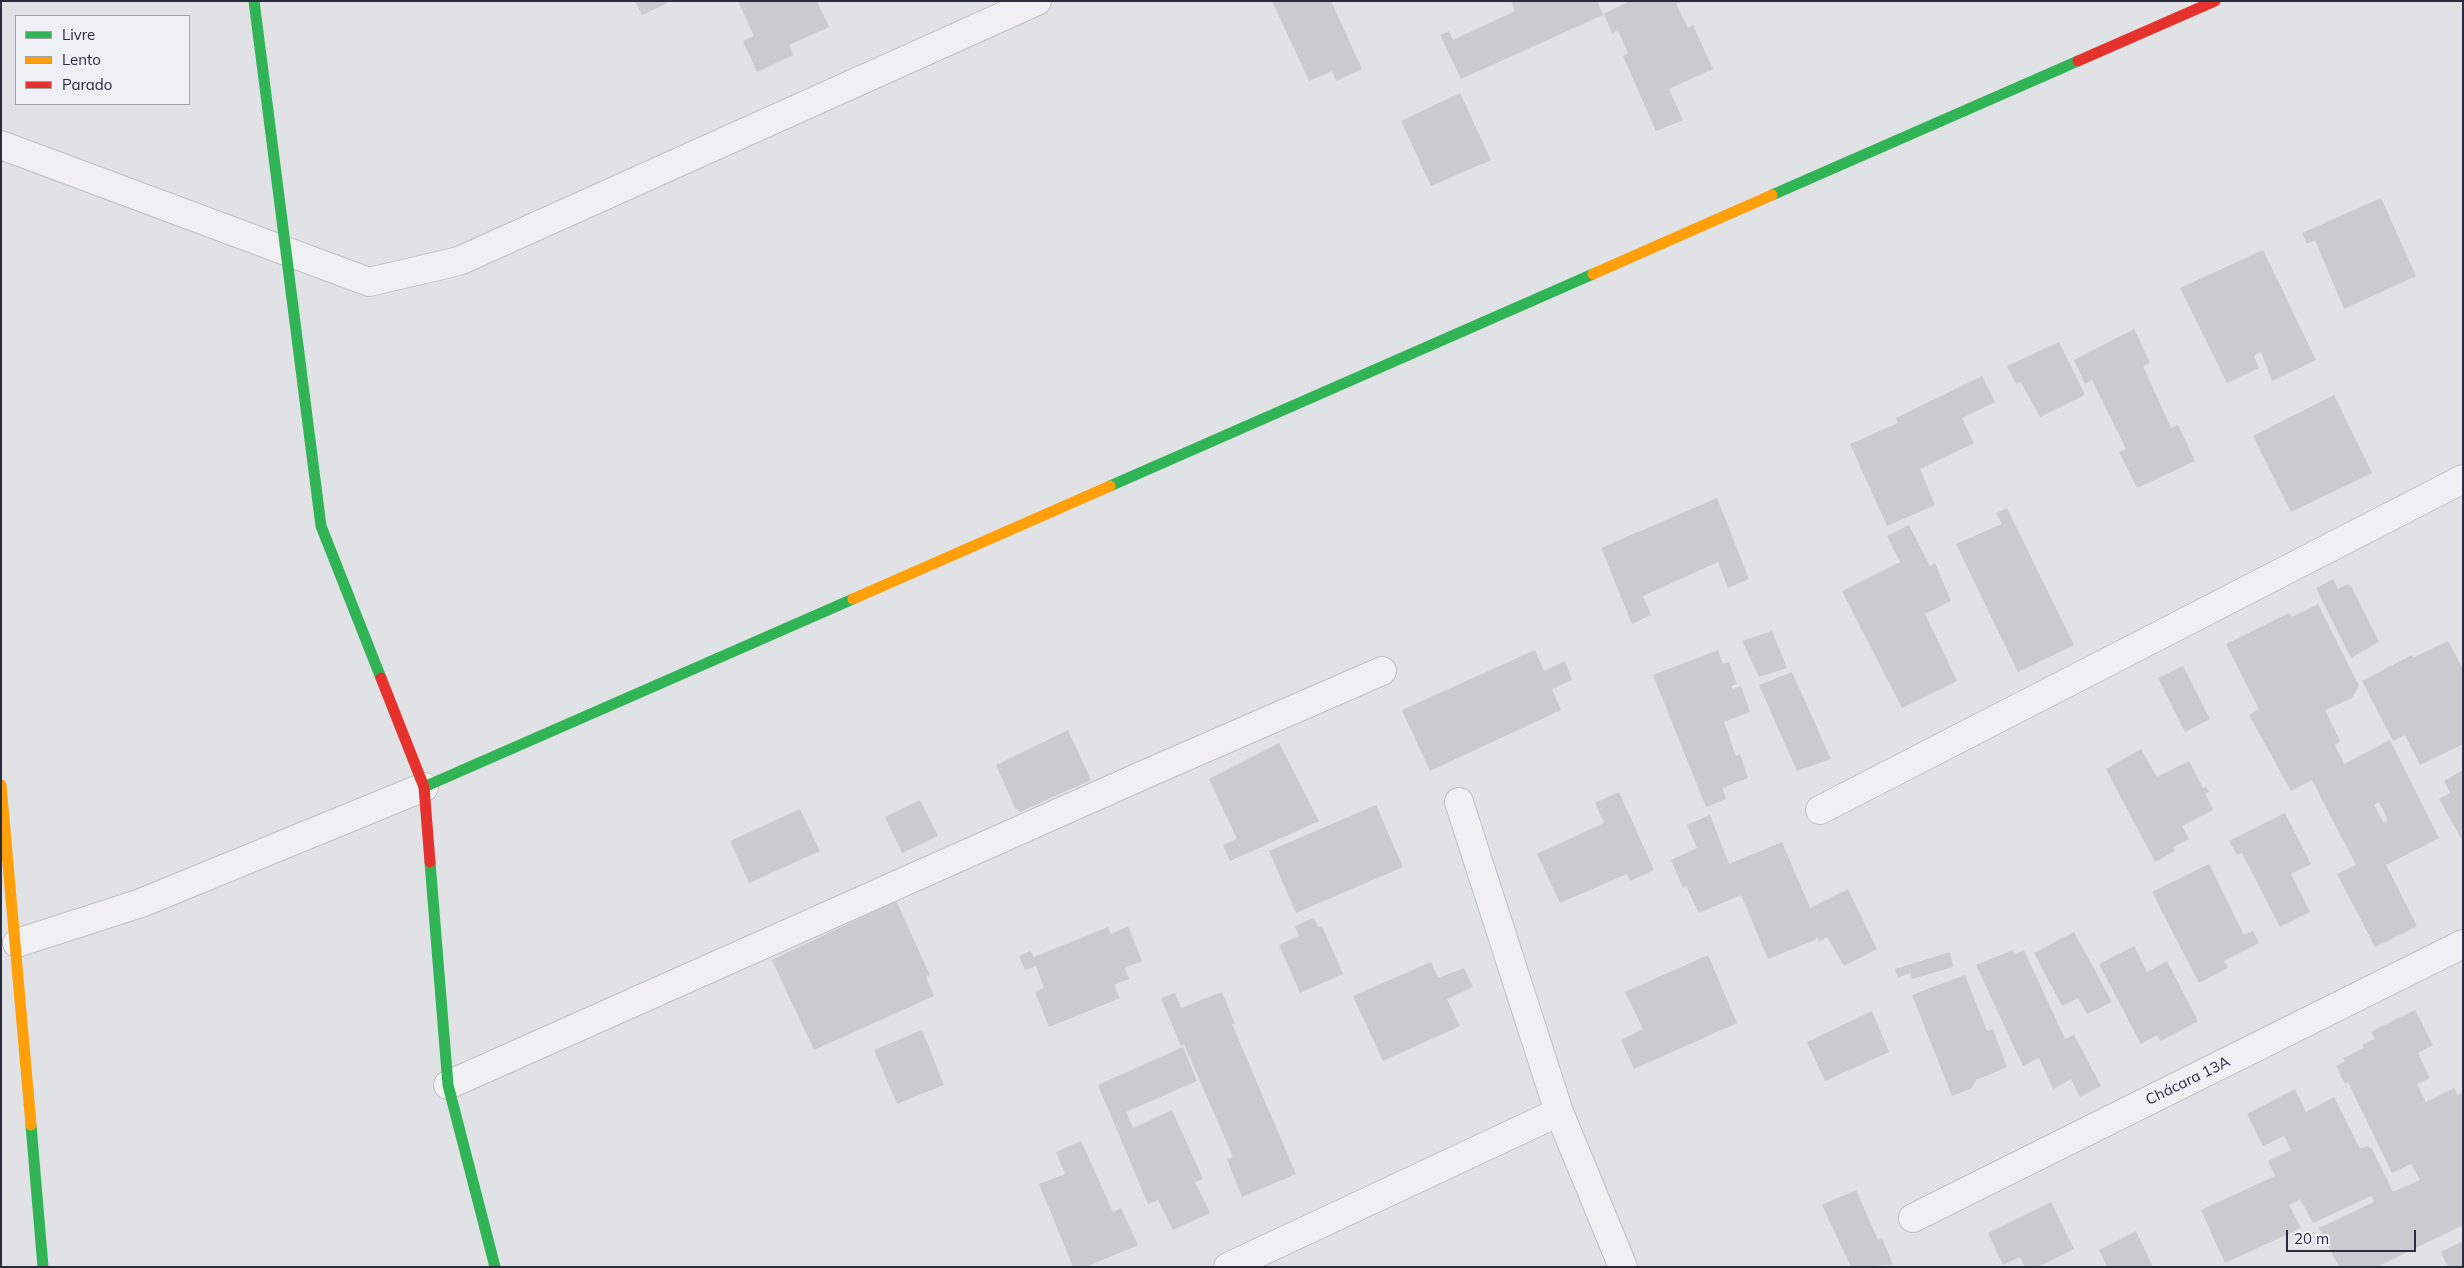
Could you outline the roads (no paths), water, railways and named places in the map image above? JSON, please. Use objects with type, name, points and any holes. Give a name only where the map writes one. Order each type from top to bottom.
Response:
[{"type":"main road","points":[[254,1],[321,526],[424,787],[448,1085],[495,1267]]},
{"type":"main road","points":[[424,787],[2215,1]]},
{"type":"main road","points":[[1,785],[17,943],[44,1267]]},
{"type":"street","points":[[1,145],[285,249],[369,282],[459,261],[1037,1]]},
{"type":"street","points":[[1820,810],[2463,479]]},
{"type":"street","points":[[448,1085],[1148,773],[1382,671]]},
{"type":"street","points":[[17,943],[141,903],[424,787]]},
{"type":"street","points":[[1459,802],[1559,1112],[1624,1267]]},
{"type":"street","name":"Chácara 13A","points":[[1913,1218],[2463,944]]},
{"type":"street","points":[[1228,1267],[1559,1112]]}]
